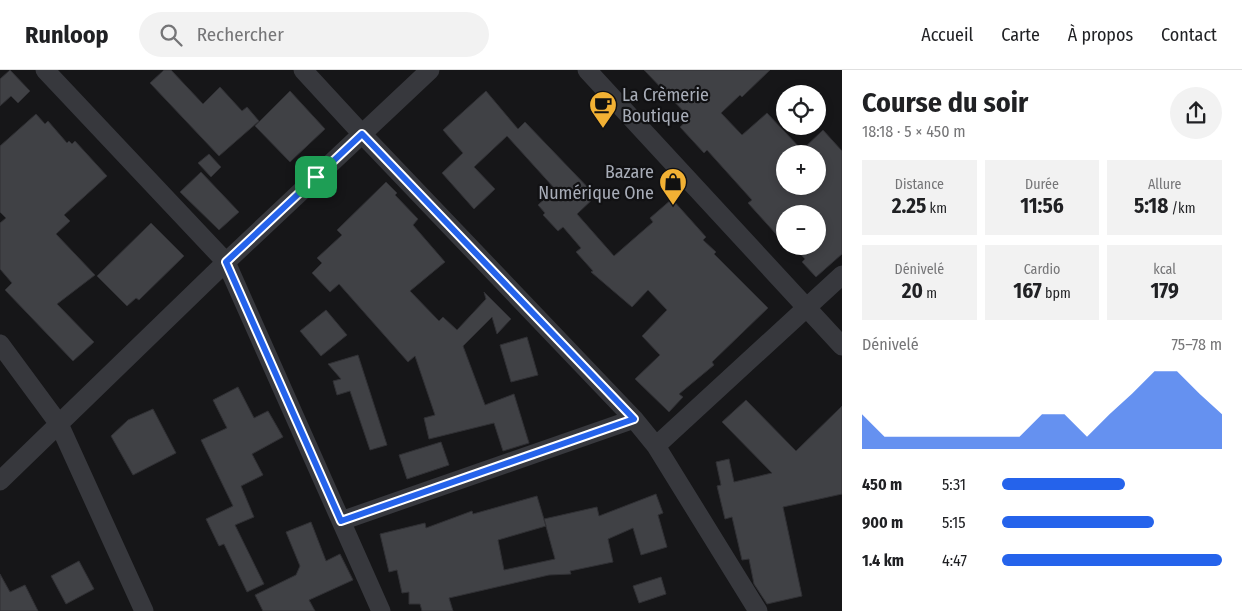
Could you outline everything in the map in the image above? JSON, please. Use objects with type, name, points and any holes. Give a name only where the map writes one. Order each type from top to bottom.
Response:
[{"type":"street","points":[[45,70],[226,262],[382,611]]},
{"type":"street","points":[[303,70],[634,419],[656,446],[758,611]]},
{"type":"street","points":[[0,481],[226,262],[430,70]]},
{"type":"street","points":[[587,70],[842,346]]},
{"type":"street","points":[[656,446],[842,275]]},
{"type":"street","points":[[0,344],[59,424],[144,611]]},
{"type":"street","points":[[341,521],[634,419]]},
{"type":"building","points":[[10,70],[30,91],[18,103],[11,96],[0,106],[0,79]]},
{"type":"building","points":[[164,70],[171,70],[203,104],[220,87],[242,111],[247,107],[259,121],[219,156],[150,83]]},
{"type":"building","points":[[644,70],[770,70],[742,97],[740,95],[721,113],[742,135],[767,113],[776,123],[776,135],[788,135],[797,145],[776,145],[776,195],[826,195],[826,145],[807,145],[818,135],[826,135],[826,133],[842,151],[842,254],[816,277],[802,262],[805,259],[801,255],[826,255],[826,205],[776,205],[776,234],[748,203],[752,200],[707,150],[704,153],[680,127],[690,118]]},
{"type":"building","points":[[290,91],[325,129],[290,162],[255,126]]},
{"type":"building","points":[[486,91],[518,129],[525,122],[596,196],[577,214],[614,256],[653,222],[650,218],[672,199],[706,237],[703,240],[716,252],[714,254],[768,308],[712,362],[714,365],[679,394],[683,397],[669,412],[635,379],[660,355],[642,336],[667,310],[648,290],[632,307],[591,272],[593,271],[576,252],[581,248],[563,227],[558,231],[543,215],[545,213],[538,205],[555,189],[507,136],[474,167],[495,189],[474,209],[442,173],[463,153],[443,130]]},
{"type":"building","points":[[36,114],[45,124],[48,121],[67,143],[69,141],[72,144],[75,141],[107,176],[64,215],[70,221],[56,234],[95,275],[57,304],[94,342],[73,361],[5,290],[12,283],[0,269],[0,223],[6,218],[0,212],[0,146]]},
{"type":"building","points":[[209,154],[221,167],[211,177],[198,163]]},
{"type":"building","points":[[201,172],[239,212],[219,230],[180,192]]},
{"type":"building","points":[[386,182],[397,193],[395,195],[418,219],[413,225],[445,262],[410,291],[439,321],[443,317],[457,330],[486,299],[484,292],[511,319],[497,334],[492,317],[463,346],[485,405],[514,394],[529,443],[503,451],[494,423],[429,439],[424,418],[435,415],[415,356],[408,362],[339,284],[330,292],[312,273],[322,263],[317,258],[342,235],[337,230]]},
{"type":"building","points":[[151,223],[184,256],[139,300],[136,298],[127,306],[97,276]]},
{"type":"building","points":[[326,310],[347,335],[321,356],[300,331]]},
{"type":"building","points":[[527,337],[538,375],[511,382],[500,345]]},
{"type":"building","points":[[358,355],[387,445],[370,450],[350,391],[337,395],[333,381],[341,379],[328,364]]},
{"type":"building","points":[[238,387],[254,418],[268,411],[283,437],[252,454],[263,475],[241,486],[254,517],[235,525],[264,584],[247,592],[224,544],[219,546],[206,519],[233,506],[201,440],[227,428],[213,400]]},
{"type":"building","points":[[746,400],[796,451],[842,406],[842,494],[783,507],[802,596],[767,604],[754,584],[749,559],[742,560],[732,517],[725,519],[717,486],[721,485],[716,462],[729,459],[734,482],[772,473],[722,422]]},
{"type":"building","points":[[153,409],[176,453],[133,475],[111,436],[128,420]]},
{"type":"building","points":[[441,442],[449,465],[407,479],[399,455]]},
{"type":"building","points":[[656,494],[663,513],[658,515],[667,547],[641,555],[633,528],[608,539],[613,562],[570,571],[571,574],[549,575],[449,598],[453,611],[422,611],[420,604],[409,604],[409,592],[402,593],[397,570],[389,572],[380,534],[425,523],[426,528],[472,511],[473,514],[537,496],[545,523],[544,519],[597,507],[599,516]],"holes":[[[546,526],[555,559],[504,570],[498,540]]]},
{"type":"building","points":[[311,522],[326,561],[340,554],[353,580],[309,600],[315,611],[263,611],[255,595],[296,575],[300,566],[286,532]]},
{"type":"building","points":[[79,561],[94,589],[66,604],[51,576]]},
{"type":"building","points":[[0,574],[10,592],[25,585],[38,611],[0,611]]},
{"type":"building","points":[[661,577],[666,594],[639,603],[633,586]]},
{"type":"place","name":"La Crèmerie Boutique","points":[[603,129]]},
{"type":"place","name":"Bazare Numérique One","points":[[673,206]]},
{"type":"route","points":[[362,134],[634,419],[341,521],[226,262],[316,177],[362,134]]}]
